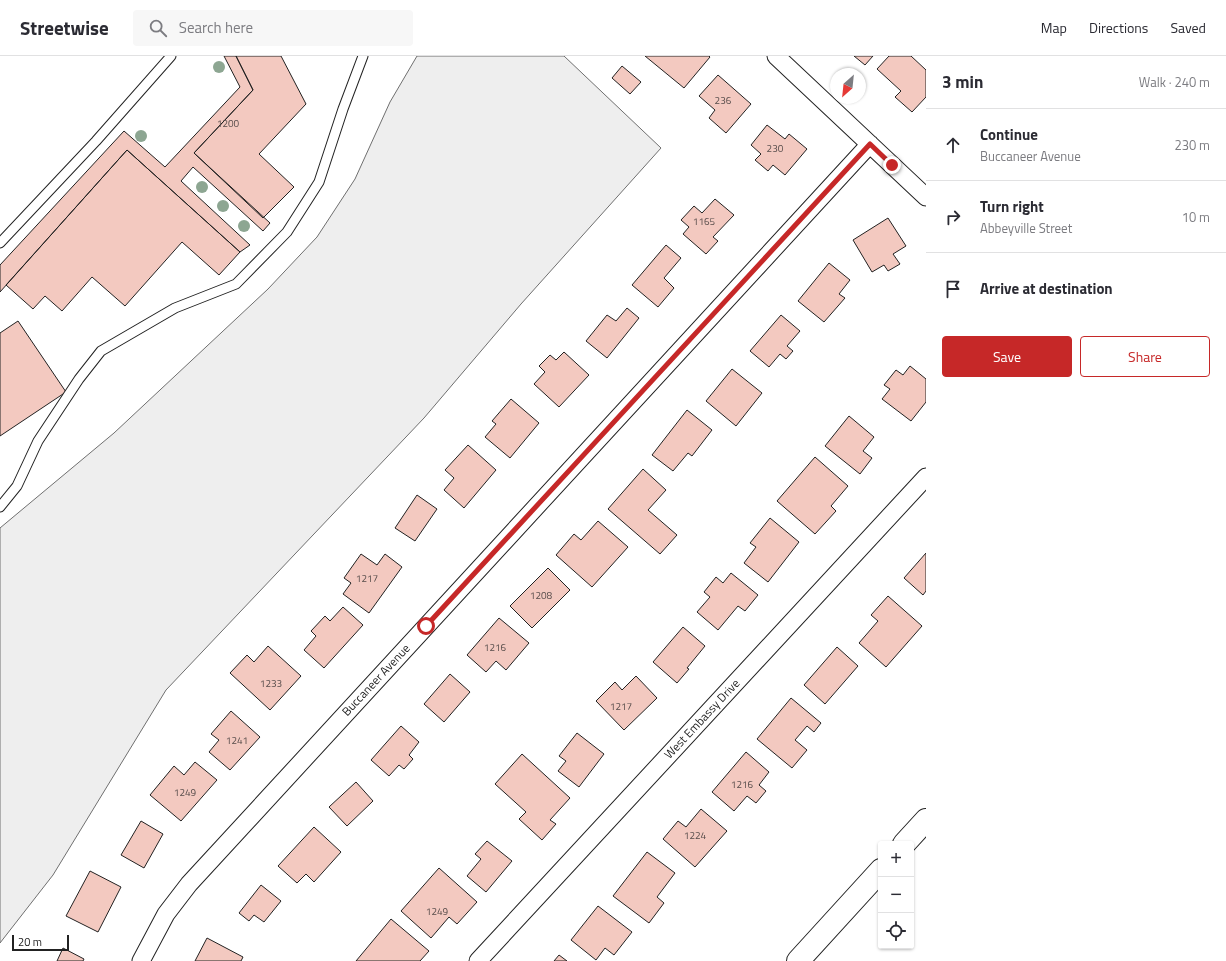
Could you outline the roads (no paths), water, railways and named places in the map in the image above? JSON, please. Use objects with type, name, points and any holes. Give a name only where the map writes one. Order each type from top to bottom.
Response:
[{"type":"highway","points":[[907,841],[926,820]]},
{"type":"highway","points":[[798,961],[878,873]]},
{"type":"street","points":[[776,56],[926,196]]},
{"type":"street","name":"Buccaneer Avenue","points":[[141,961],[166,914],[188,884],[870,144]]},
{"type":"street","name":"West Embassy Drive","points":[[478,961],[926,477]]},
{"type":"lane","points":[[0,243],[96,141],[171,56]]},
{"type":"lane","points":[[0,508],[17,486],[42,435],[79,379],[101,351],[175,308],[236,284],[287,232],[319,182],[342,109],[363,56]]}]
